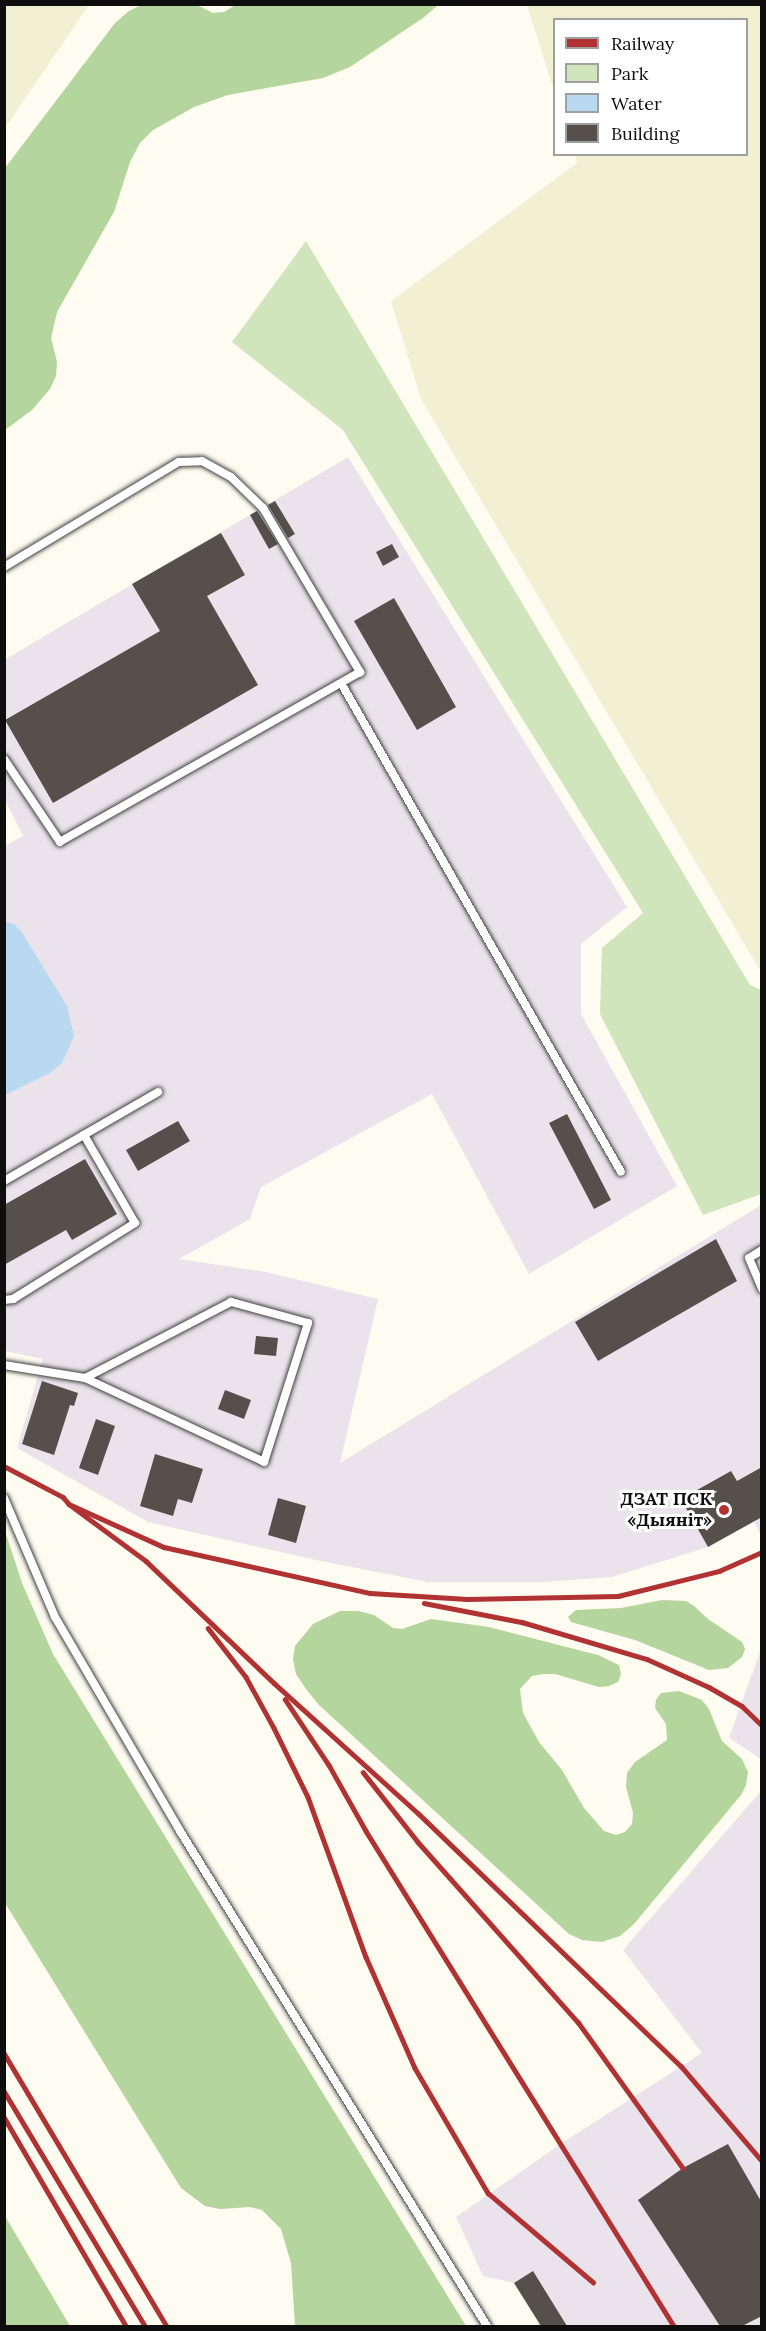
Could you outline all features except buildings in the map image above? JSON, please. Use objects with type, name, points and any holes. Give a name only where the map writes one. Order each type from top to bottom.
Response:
[{"type":"lane","points":[[4,567],[179,462],[202,461],[231,477],[263,508],[360,672],[60,842],[4,759]]},
{"type":"lane","points":[[341,683],[621,1172]]},
{"type":"lane","points":[[4,1181],[158,1092]]},
{"type":"lane","points":[[4,1299],[13,1299],[135,1223],[84,1135]]},
{"type":"lane","points":[[762,1250],[749,1258],[762,1289]]},
{"type":"lane","points":[[4,1365],[85,1378],[264,1462],[308,1323],[231,1302],[85,1378]]},
{"type":"lane","points":[[4,1498],[55,1617],[180,1831],[487,2326]]},
{"type":"shaded area","points":[[4,5],[89,5],[5,128]]},
{"type":"shaded area","points":[[527,5],[761,5],[761,972],[421,399],[391,301],[577,163],[575,156],[748,156],[748,18],[553,18],[553,88]]},
{"type":"shaded area","points":[[348,457],[627,907],[581,944],[581,1014],[677,1186],[529,1274],[432,1094],[261,1187],[250,1219],[179,1259],[266,1272],[378,1299],[340,1463],[761,1205],[761,1535],[753,1520],[708,1547],[612,1577],[543,1582],[428,1582],[316,1560],[148,1522],[17,1448],[43,1359],[5,1351],[4,846],[23,836],[5,800],[4,660]]},
{"type":"shaded area","points":[[761,1649],[761,1759],[729,1738]]},
{"type":"shaded area","points":[[761,1791],[761,2326],[535,2326],[539,2323],[514,2283],[483,2276],[456,2217],[559,2145],[702,2053],[623,1950]]},
{"type":"green space","points":[[195,4],[213,13],[224,12],[237,4],[438,5],[423,18],[350,67],[323,78],[228,95],[194,107],[153,130],[140,143],[130,162],[114,212],[57,312],[51,338],[57,362],[56,376],[50,389],[32,410],[5,430],[5,168],[115,23],[129,11],[141,5]]},
{"type":"green space","points":[[306,241],[750,985],[761,990],[761,1194],[703,1215],[600,1014],[602,948],[643,913],[343,430],[232,342]]},
{"type":"green space","points":[[5,1531],[22,1583],[53,1654],[466,2326],[295,2326],[291,2263],[281,2229],[262,2210],[250,2207],[220,2209],[205,2206],[181,2188],[5,1903]]},
{"type":"green space","points":[[662,1600],[686,1601],[694,1606],[708,1619],[742,1642],[745,1649],[742,1657],[728,1668],[709,1670],[635,1640],[571,1622],[568,1617],[576,1610],[621,1608]]},
{"type":"green space","points":[[340,1611],[358,1611],[374,1615],[393,1628],[402,1629],[431,1619],[489,1627],[598,1655],[619,1665],[621,1674],[618,1682],[609,1686],[599,1687],[555,1674],[543,1674],[532,1676],[520,1689],[523,1713],[539,1742],[562,1770],[584,1808],[604,1831],[616,1835],[625,1832],[632,1824],[633,1813],[626,1787],[627,1773],[635,1762],[667,1740],[666,1724],[655,1708],[656,1700],[661,1693],[679,1691],[702,1700],[709,1709],[722,1741],[742,1759],[748,1772],[746,1785],[741,1795],[634,1924],[620,1936],[602,1942],[582,1940],[569,1934],[319,1705],[306,1689],[296,1674],[293,1659],[295,1646],[313,1624]]},
{"type":"green space","points":[[5,2216],[70,2326],[5,2326]]},
{"type":"water","points":[[5,921],[15,925],[21,931],[67,1006],[74,1036],[62,1063],[50,1073],[5,1095]]},
{"type":"railway","points":[[4,1466],[63,1497],[69,1504],[164,1547],[370,1593],[467,1599],[618,1596],[719,1571],[762,1552]]},
{"type":"railway","points":[[69,1504],[146,1561],[274,1683],[419,1814],[681,2066],[762,2161]]},
{"type":"railway","points":[[424,1603],[522,1622],[647,1659],[709,1687],[742,1706],[762,1725]]},
{"type":"railway","points":[[208,1628],[246,1677],[274,1728],[308,1797],[366,1957],[415,2068],[488,2193],[593,2282]]},
{"type":"railway","points":[[285,1699],[329,1765],[366,1831],[674,2326]]},
{"type":"railway","points":[[363,1772],[418,1842],[578,2022],[683,2168]]},
{"type":"railway","points":[[4,2053],[167,2326]]},
{"type":"railway","points":[[4,2091],[145,2326]]},
{"type":"railway","points":[[4,2117],[126,2326]]},
{"type":"place","name":"ДЗАТ ПСК «Дыяніт»","points":[[724,1510]]}]
